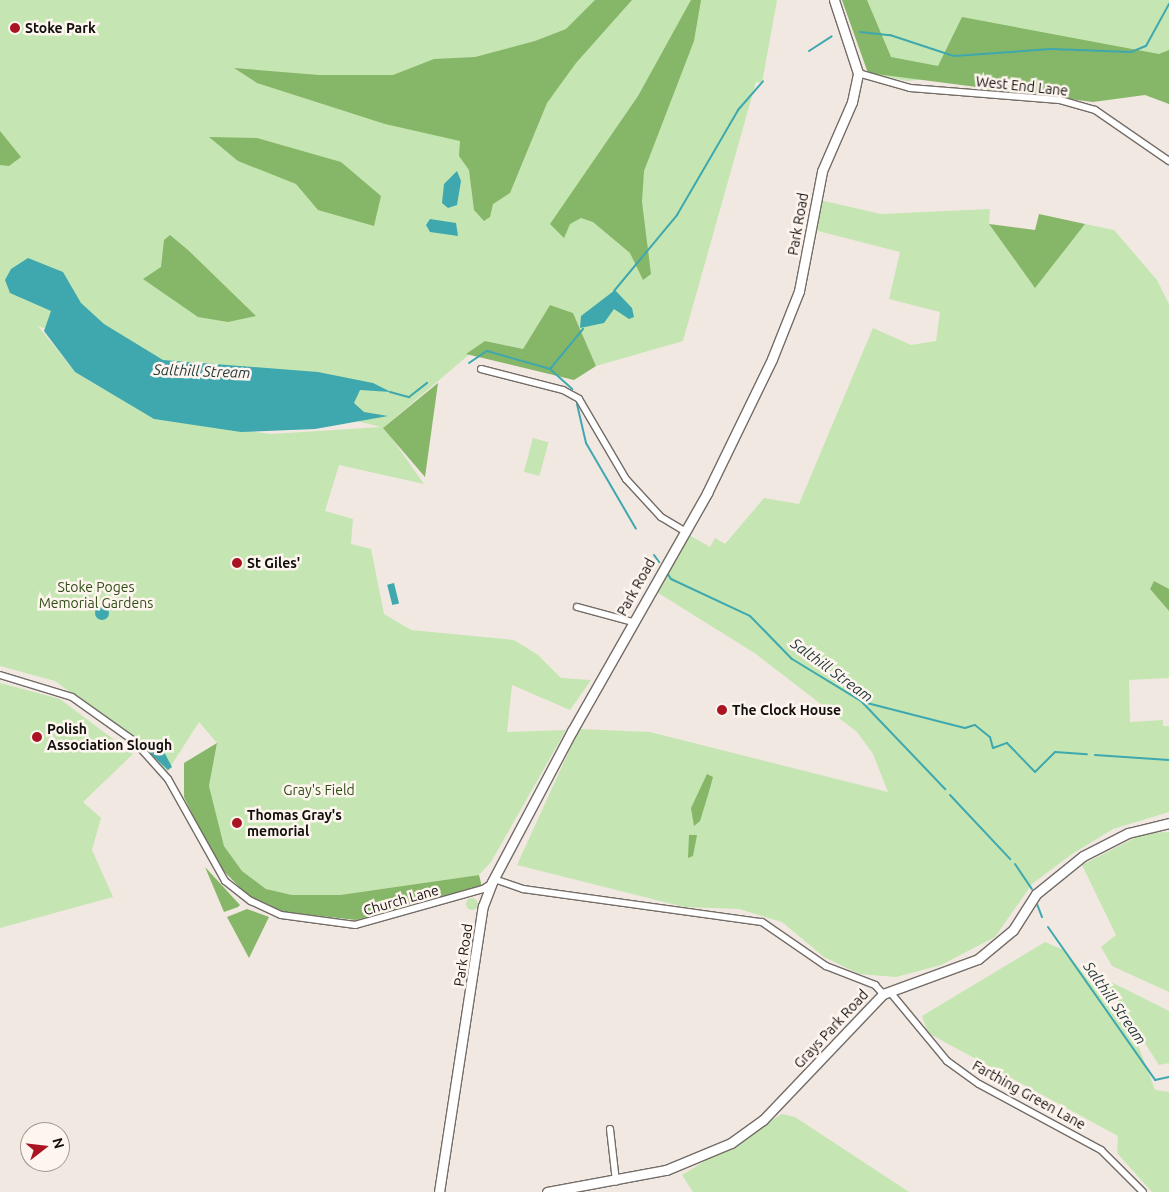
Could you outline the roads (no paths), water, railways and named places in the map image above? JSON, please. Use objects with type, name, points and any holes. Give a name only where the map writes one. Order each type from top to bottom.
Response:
[{"type":"main road","name":"Park Road","points":[[440,1192],[483,906],[492,882],[633,622],[686,532],[789,318],[799,291],[822,171],[852,102],[858,73],[834,0]]},
{"type":"main road","name":"Grays Park Road","points":[[547,1192],[616,1182],[666,1170],[731,1143],[763,1120],[886,993],[978,959],[1013,930],[1036,894],[1083,856],[1128,833],[1169,823]]},
{"type":"street","name":"West End Lane","points":[[858,73],[910,88],[1060,100],[1095,110],[1169,161]]},
{"type":"street","points":[[481,369],[564,390],[579,399],[626,479],[661,517],[686,532]]},
{"type":"street","points":[[577,607],[633,622]]},
{"type":"street","name":"Church Lane","points":[[0,675],[72,697],[134,741],[168,779],[225,881],[251,901],[281,915],[355,925],[483,889],[492,882]]},
{"type":"street","points":[[492,882],[762,922],[826,966],[876,985],[886,993]]},
{"type":"street","name":"Farthing Green Lane","points":[[886,993],[947,1061],[979,1084],[1101,1150],[1143,1192]]},
{"type":"street","points":[[610,1129],[616,1182]]},
{"type":"water","points":[[457,171],[461,181],[457,205],[448,208],[442,203],[444,184]]},
{"type":"water","points":[[430,219],[456,223],[458,236],[430,232],[426,225]]},
{"type":"water","points":[[28,258],[63,272],[81,303],[104,324],[163,360],[318,372],[373,383],[391,392],[360,390],[354,403],[364,412],[388,416],[315,429],[241,432],[154,419],[75,372],[44,331],[51,311],[10,293],[5,280],[11,269]]},
{"type":"water","points":[[615,290],[632,308],[634,317],[629,319],[614,309],[604,323],[580,328],[581,316]]},
{"type":"water","points":[[394,583],[399,603],[392,605],[387,585]]},
{"type":"water","points":[[102,606],[107,608],[109,613],[107,618],[102,620],[97,618],[95,613],[97,608]]},
{"type":"water","points":[[144,748],[163,750],[172,767],[168,770]]},
{"type":"waterway","points":[[860,32],[890,35],[954,56],[1051,49],[1131,52],[1146,46],[1169,4]]},
{"type":"waterway","points":[[809,51],[832,36]]},
{"type":"waterway","points":[[614,291],[677,215],[738,110],[763,81]]},
{"type":"waterway","points":[[550,369],[583,329]]},
{"type":"waterway","name":"Salthill Stream","points":[[469,363],[487,351],[550,369],[572,389]]},
{"type":"waterway","name":"Salthill Stream","points":[[390,392],[409,397],[427,383]]},
{"type":"waterway","name":"Salthill Stream","points":[[577,404],[586,443],[636,529]]},
{"type":"waterway","name":"Salthill Stream","points":[[654,555],[659,562]]},
{"type":"waterway","name":"Salthill Stream","points":[[667,573],[671,579],[750,616],[792,659],[861,701],[945,789]]},
{"type":"waterway","points":[[863,702],[965,728],[975,725],[990,737],[993,748],[1007,743],[1035,772],[1055,752],[1087,754]]},
{"type":"waterway","points":[[1095,755],[1169,760]]},
{"type":"waterway","name":"Salthill Stream","points":[[950,795],[1010,859]]},
{"type":"waterway","name":"Salthill Stream","points":[[1015,864],[1032,889]]},
{"type":"waterway","name":"Salthill Stream","points":[[1037,904],[1042,917]]},
{"type":"waterway","name":"Salthill Stream","points":[[1048,927],[1155,1080],[1169,1077]]},
{"type":"place","name":"Stoke Park","points":[[15,28]]},
{"type":"place","name":"St Giles'","points":[[237,563]]},
{"type":"place","name":"The Clock House","points":[[722,710]]},
{"type":"place","name":"Polish Association Slough","points":[[37,737]]},
{"type":"place","name":"Thomas Gray's memorial","points":[[237,823]]},
{"type":"park label","name":"Stoke Poges Memorial Gardens","points":[[96,596]]},
{"type":"park label","name":"Gray's Field","points":[[319,790]]}]
